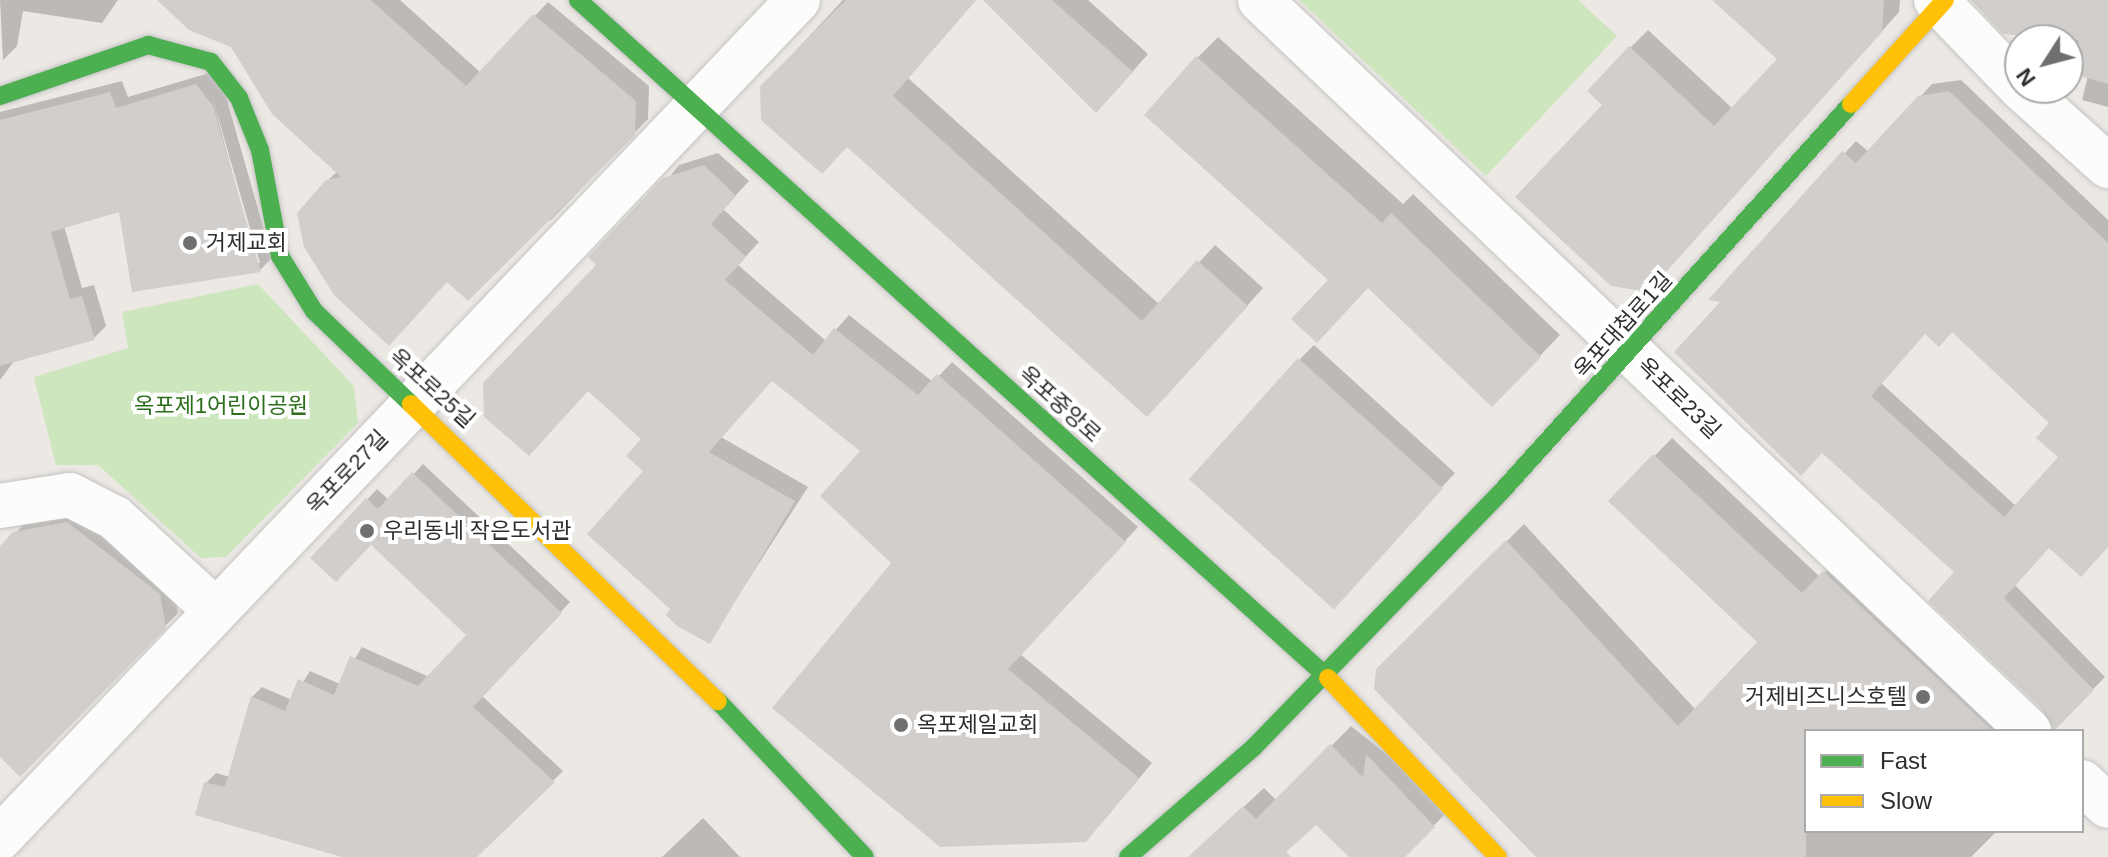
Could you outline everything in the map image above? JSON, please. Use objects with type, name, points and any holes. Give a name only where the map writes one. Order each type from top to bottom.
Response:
[{"type":"street","name":"옥포중앙로","points":[[578,0],[1324,673],[1498,857]]},
{"type":"street","name":"옥포로27길","points":[[0,838],[798,0]]},
{"type":"street","name":"옥포로23길","points":[[1260,0],[2027,729]]},
{"type":"street","name":"옥포대첩로1길","points":[[1128,857],[1186,812],[1632,352],[1941,2]]},
{"type":"street","points":[[1941,2],[1965,39],[2004,74]]},
{"type":"street","name":"옥포로25길","points":[[0,96],[148,45],[211,62],[239,98],[260,150],[280,256],[314,311],[416,402],[711,693],[865,857]]},
{"type":"street","points":[[2038,104],[2108,166]]},
{"type":"street","points":[[0,506],[70,495],[115,518],[215,610]]},
{"type":"street","points":[[2084,784],[2108,806]]},
{"type":"green space","points":[[1299,0],[1578,0],[1617,36],[1486,176]]},
{"type":"green space","name":"옥포제1어린이공원","points":[[258,284],[354,386],[358,423],[226,557],[201,558],[98,465],[56,465],[34,377],[128,348],[122,312]]},
{"type":"building","points":[[157,0],[371,0],[466,86],[533,14],[636,101],[635,135],[468,301],[447,282],[389,346],[334,295],[304,247],[297,213],[326,180],[341,177],[272,114],[231,47],[189,30]]},
{"type":"building","points":[[846,0],[976,0],[893,96],[1142,321],[1197,260],[1248,306],[1147,417],[847,147],[822,174],[761,120],[760,86]]},
{"type":"building","points":[[983,0],[1052,0],[1133,72],[1096,113]]},
{"type":"building","points":[[1712,0],[1884,0],[1882,32],[1648,292],[1611,286],[1515,197],[1602,105],[1587,91],[1629,46],[1714,126],[1777,59]]},
{"type":"building","points":[[1971,0],[2108,0],[2108,84],[2084,77],[2084,24],[2004,24],[2003,34]]},
{"type":"building","points":[[1196,56],[1382,223],[1391,213],[1541,357],[1492,407],[1368,288],[1317,343],[1291,319],[1328,280],[1144,115]]},
{"type":"building","points":[[196,84],[213,106],[261,272],[132,292],[119,212],[51,232],[70,299],[82,296],[95,340],[0,366],[0,120],[110,92],[116,108]]},
{"type":"building","points":[[1949,91],[2108,243],[2108,547],[2081,577],[2049,548],[2004,598],[2094,690],[2056,729],[2053,729],[2046,713],[1928,601],[1954,572],[1822,453],[1801,476],[1674,352],[1720,302],[1708,300],[1842,151],[1856,163],[1918,96]],"holes":[[[1952,332],[2049,423],[2036,438],[2058,457],[2004,517],[1871,396],[1925,334],[1939,347]]]},
{"type":"building","points":[[704,165],[736,196],[711,224],[746,257],[725,280],[813,355],[834,328],[918,395],[937,374],[1126,542],[1008,669],[1139,778],[1086,842],[940,847],[772,708],[891,563],[820,496],[860,451],[772,381],[709,452],[795,501],[710,644],[677,626],[666,615],[670,609],[587,534],[643,471],[626,456],[641,439],[588,391],[529,456],[484,417],[483,383],[596,265],[588,257],[663,178]]},
{"type":"building","points":[[1298,358],[1443,488],[1334,610],[1189,479]]},
{"type":"building","points":[[1653,454],[1802,593],[1823,571],[1991,729],[1804,729],[1806,857],[1536,857],[1374,689],[1376,669],[1506,540],[1678,726],[1757,642],[1608,501]]},
{"type":"building","points":[[412,472],[562,613],[473,707],[555,782],[477,857],[342,857],[195,815],[204,782],[225,787],[251,696],[285,711],[298,679],[334,695],[350,656],[418,686],[466,635],[371,545],[336,582],[310,558],[366,498],[378,509]]},
{"type":"building","points":[[67,522],[160,594],[166,628],[20,777],[0,757],[0,546],[13,532]]},
{"type":"building","points":[[1330,744],[1363,777],[1366,754],[1435,827],[1405,857],[1349,857],[1316,825],[1286,852],[1291,857],[1188,857],[1243,806],[1256,819]]},
{"type":"traffic: fast","points":[[578,0],[1328,678]]},
{"type":"traffic: fast","points":[[0,96],[148,45],[211,62],[239,98],[260,150],[280,256],[314,311],[411,404]]},
{"type":"traffic: fast","points":[[1128,857],[1254,747],[1502,491],[1851,104]]},
{"type":"traffic: fast","points":[[718,701],[865,857]]},
{"type":"traffic: slow","points":[[1851,104],[1945,0]]},
{"type":"traffic: slow","points":[[411,404],[718,701]]},
{"type":"traffic: slow","points":[[1328,678],[1498,857]]},
{"type":"place","name":"거제교회","points":[[190,243]]},
{"type":"place","name":"우리동네 작은도서관","points":[[367,531]]},
{"type":"place","name":"거제비즈니스호텔","points":[[1923,697]]},
{"type":"place","name":"옥포제일교회","points":[[901,725]]}]
